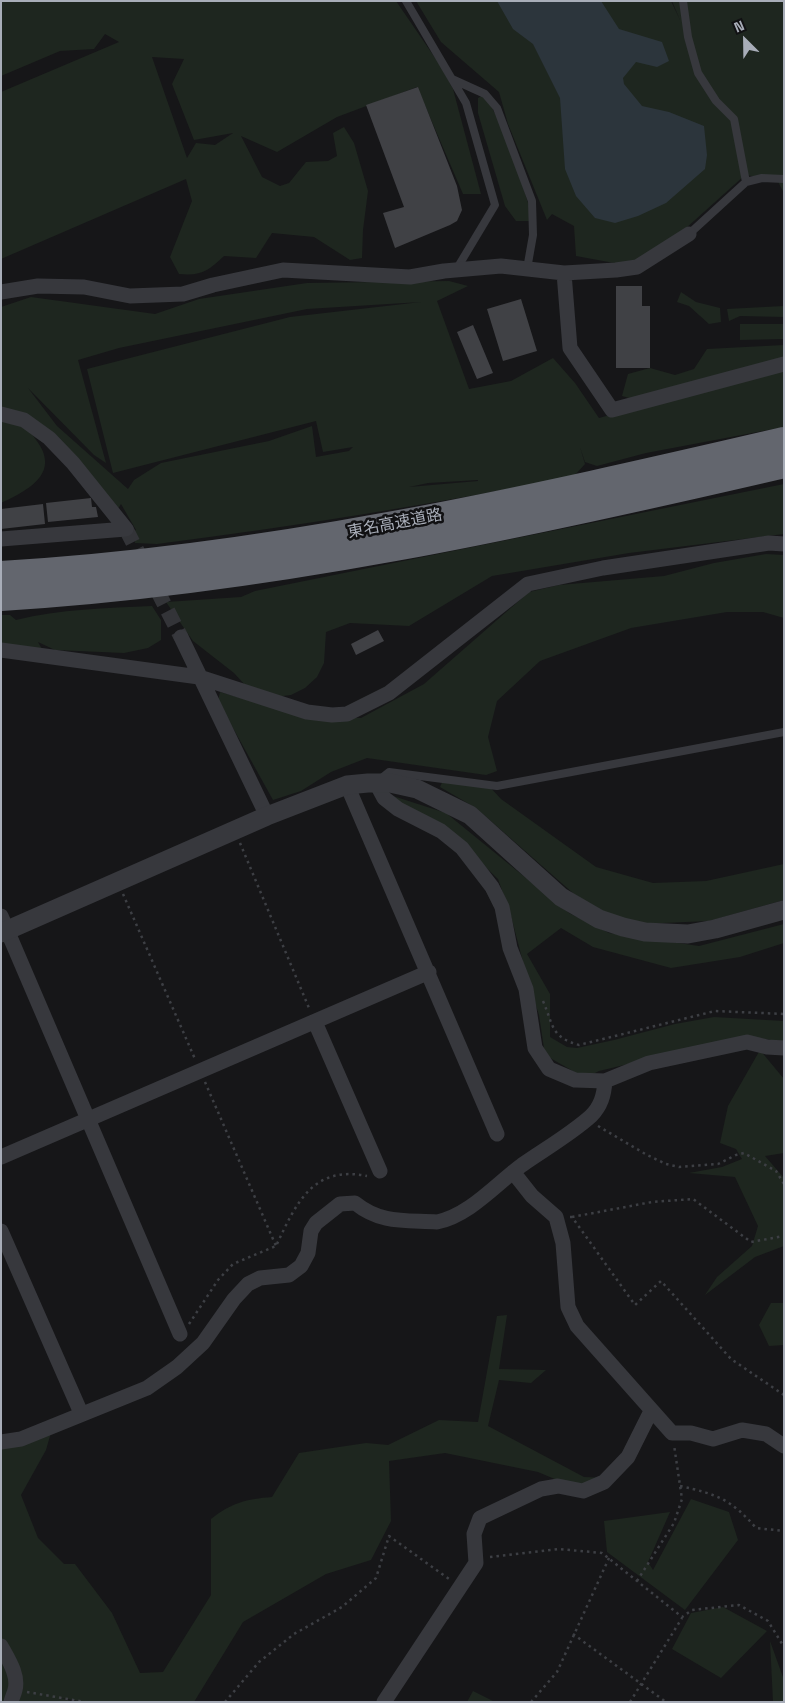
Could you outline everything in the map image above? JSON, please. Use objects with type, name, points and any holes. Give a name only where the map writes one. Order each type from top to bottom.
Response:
[{"type":"highway","name":"東名高速道路","points":[[1,575],[163,560],[282,545],[406,523],[542,495],[784,441]]},
{"type":"highway","name":"東名高速道路","points":[[1,597],[166,582],[294,565],[410,545],[556,516],[784,464]]},
{"type":"street","points":[[1,292],[47,286],[84,287],[130,296],[183,294],[213,285],[284,270],[410,277],[501,266],[564,273],[637,267],[689,234]]},
{"type":"street","points":[[564,273],[570,348],[612,410],[784,364]]},
{"type":"street","points":[[1,414],[24,420],[49,438],[74,463],[126,529],[1,539]]},
{"type":"street","points":[[1,650],[199,676],[307,712],[332,715],[347,714],[389,693],[528,584],[603,568],[769,543],[784,544]]},
{"type":"street","points":[[181,637],[267,816]]},
{"type":"street","points":[[376,783],[384,798],[391,804],[441,831],[462,848],[492,887],[502,907],[510,948],[526,989],[535,1048],[549,1069],[576,1080],[605,1081],[649,1063],[747,1042],[767,1048],[784,1048]]},
{"type":"street","points":[[180,1334],[3,926],[267,816],[347,785],[376,783],[390,783],[417,790],[470,815],[561,897],[599,919],[623,927],[645,932],[688,934],[715,929],[784,910]]},
{"type":"street","points":[[347,785],[497,1134]]},
{"type":"street","points":[[1,1157],[429,972]]},
{"type":"street","points":[[315,1022],[380,1171]]},
{"type":"street","points":[[1,1442],[21,1439],[81,1413],[147,1388],[177,1367],[203,1343],[234,1299],[248,1284],[260,1278],[289,1275],[301,1266],[308,1253],[311,1231],[330,1211],[340,1204],[355,1203],[368,1213],[381,1219],[437,1222],[474,1203],[586,1119],[602,1101],[605,1081]]},
{"type":"street","points":[[513,1172],[532,1196],[556,1217],[563,1242],[568,1307],[577,1326],[636,1390],[672,1433],[690,1433],[713,1439],[742,1430],[766,1434],[784,1446]]},
{"type":"street","points":[[1,1231],[81,1413]]},
{"type":"street","points":[[384,1702],[476,1564],[474,1534],[480,1518],[541,1489],[558,1486],[583,1491],[604,1482],[628,1457],[651,1410]]},
{"type":"street","points":[[1,1646],[13,1669],[13,1696]]},
{"type":"lane","points":[[406,1],[466,103],[495,205],[456,270]]},
{"type":"lane","points":[[684,1],[688,37],[698,73],[716,101],[734,119],[746,182]]},
{"type":"lane","points":[[452,79],[485,94],[497,108],[532,201],[533,235],[526,269]]},
{"type":"lane","points":[[689,234],[746,182],[762,178],[784,178]]},
{"type":"lane","points":[[376,783],[389,772],[497,786],[784,732]]},
{"type":"path","points":[[234,830],[315,1022]]},
{"type":"path","points":[[542,1000],[556,1034],[563,1040],[580,1045],[715,1011],[784,1014]]},
{"type":"path","points":[[586,1119],[666,1164],[679,1167],[718,1164],[744,1153],[776,1171],[784,1184]]},
{"type":"path","points":[[180,1334],[187,1328],[218,1280],[233,1264],[276,1246],[292,1213],[315,1184],[328,1176],[343,1173],[378,1178],[380,1171]]},
{"type":"path","points":[[784,1236],[752,1242],[693,1199],[652,1202],[568,1217],[572,1218],[635,1305],[661,1281],[731,1359],[784,1395]]},
{"type":"path","points":[[637,1581],[674,1523],[682,1500],[672,1433]]},
{"type":"path","points":[[680,1486],[715,1494],[741,1511],[756,1528],[784,1531]]},
{"type":"path","points":[[225,1702],[259,1662],[294,1634],[342,1607],[376,1578],[389,1536],[461,1587]]},
{"type":"path","points":[[476,1559],[559,1549],[602,1553],[682,1617]]},
{"type":"path","points":[[531,1702],[557,1672],[609,1558]]},
{"type":"path","points":[[630,1702],[682,1617],[692,1610],[739,1605],[768,1621],[784,1647]]},
{"type":"path","points":[[573,1634],[641,1686],[666,1702]]},
{"type":"path","points":[[13,1696],[85,1702]]},
{"type":"shaded area","points":[[1,1],[396,1],[442,68],[453,89],[481,194],[463,194],[417,87],[337,117],[277,152],[241,136],[262,177],[280,186],[289,183],[306,162],[328,161],[337,156],[333,133],[344,127],[354,143],[368,191],[363,230],[362,258],[350,260],[314,237],[272,233],[256,258],[224,256],[199,273],[179,274],[170,257],[192,201],[186,179],[1,259],[1,92],[119,42],[105,34],[94,49],[60,51],[1,76]],"holes":[[[152,57],[184,59],[172,84],[194,140],[233,133],[215,145],[196,143],[187,158]]]},
{"type":"shaded area","points":[[416,1],[671,1],[680,20],[672,1],[784,1],[784,193],[777,180],[745,175],[685,229],[636,267],[576,256],[574,226],[552,214],[547,220],[508,124],[499,92],[441,42]]},
{"type":"shaded area","points":[[497,1],[601,1],[619,29],[662,42],[669,61],[657,67],[636,62],[623,78],[624,84],[642,106],[669,112],[704,126],[707,155],[705,169],[666,203],[638,216],[615,223],[595,218],[576,196],[565,169],[560,98],[533,44],[513,29]]},
{"type":"shaded area","points":[[485,94],[506,135],[534,221],[516,221],[505,206],[478,113],[478,98]]},
{"type":"shaded area","points":[[449,281],[468,286],[437,301],[469,389],[511,381],[553,358],[575,383],[599,418],[784,367],[784,427],[646,453],[597,466],[585,462],[580,447],[585,464],[574,476],[366,514],[157,544],[135,543],[134,531],[136,530],[121,504],[116,512],[80,467],[33,436],[41,448],[45,459],[40,477],[24,491],[1,503],[1,307],[31,297],[155,314],[199,299],[307,283]],"holes":[[[421,302],[290,317],[87,369],[113,473],[316,421],[323,452],[353,447],[349,451],[316,457],[312,426],[269,441],[161,463],[134,480],[128,489],[57,426],[28,388],[94,455],[106,463],[78,360],[119,348],[307,309]],[[478,481],[409,487],[428,483]]]},
{"type":"shaded area","points":[[681,292],[696,302],[720,308],[721,322],[709,324],[689,306],[677,302]]},
{"type":"shaded area","points":[[784,306],[784,317],[740,316],[729,321],[727,309]]},
{"type":"shaded area","points":[[740,324],[784,324],[784,339],[740,340]]},
{"type":"shaded area","points":[[784,345],[784,363],[633,399],[622,396],[628,374],[650,368],[675,375],[694,369],[707,349]]},
{"type":"shaded area","points":[[784,484],[784,534],[629,553],[492,576],[409,626],[350,623],[326,632],[324,663],[317,677],[305,688],[291,695],[275,697],[245,685],[234,673],[193,641],[166,602],[241,597],[255,591]]},
{"type":"shaded area","points":[[766,554],[784,555],[784,618],[763,612],[727,612],[631,628],[540,661],[497,701],[488,737],[497,771],[486,775],[367,758],[331,772],[301,791],[273,800],[218,701],[220,692],[306,716],[361,718],[424,684],[529,592],[559,585],[664,576],[714,563]]},
{"type":"shaded area","points":[[152,606],[161,620],[161,640],[148,648],[124,653],[55,650],[38,642],[43,651],[1,646],[1,615],[10,615],[16,620],[66,611]]},
{"type":"shaded area","points":[[444,778],[489,786],[501,799],[596,867],[653,883],[706,881],[784,864],[784,900],[709,921],[640,924],[590,908],[476,808],[440,787]]},
{"type":"shaded area","points":[[393,796],[446,813],[569,913],[609,933],[699,946],[784,924],[784,943],[740,957],[671,968],[593,947],[561,928],[527,954],[550,994],[550,1037],[567,1047],[577,1048],[675,1024],[714,1017],[784,1021],[784,1042],[745,1036],[599,1071],[585,1078],[545,1055],[539,1015],[511,916],[498,879],[448,831],[403,805]]},
{"type":"shaded area","points":[[760,1050],[784,1079],[784,1153],[765,1156],[784,1178],[784,1246],[755,1257],[705,1295],[717,1277],[752,1246],[758,1226],[735,1177],[689,1173],[722,1167],[742,1159],[736,1149],[720,1143],[728,1106]]},
{"type":"shaded area","points":[[771,1303],[784,1303],[784,1345],[769,1346],[759,1325]]},
{"type":"shaded area","points":[[507,1315],[499,1369],[546,1370],[531,1383],[499,1380],[488,1426],[584,1477],[608,1478],[583,1491],[538,1472],[445,1453],[389,1461],[391,1521],[371,1560],[326,1574],[243,1622],[194,1702],[85,1702],[61,1698],[74,1702],[1,1702],[1,1443],[52,1429],[46,1450],[21,1495],[38,1538],[64,1564],[75,1564],[112,1613],[140,1673],[163,1672],[211,1595],[211,1519],[225,1509],[240,1503],[272,1497],[299,1453],[366,1443],[388,1445],[439,1420],[478,1422],[497,1316]]},
{"type":"shaded area","points":[[691,1499],[729,1512],[738,1540],[685,1610],[607,1552],[604,1521],[670,1512],[648,1562],[653,1570]]},
{"type":"shaded area","points":[[723,1607],[767,1631],[721,1678],[672,1649],[691,1613]]},
{"type":"shaded area","points":[[770,1641],[784,1680],[784,1702],[773,1702]]},
{"type":"shaded area","points":[[473,1691],[495,1702],[467,1702]]},
{"type":"building","points":[[418,87],[457,186],[462,210],[457,221],[450,225],[395,248],[383,213],[404,207],[366,105]]},
{"type":"building","points":[[616,286],[642,286],[642,306],[650,306],[650,368],[616,368]]},
{"type":"building","points":[[521,299],[537,351],[503,361],[487,309]]},
{"type":"building","points":[[473,325],[493,373],[477,379],[457,332]]},
{"type":"building","points":[[91,498],[92,507],[96,507],[98,517],[48,522],[46,503]]},
{"type":"building","points":[[43,504],[45,524],[1,529],[1,509]]},
{"type":"building","points":[[378,630],[384,641],[356,655],[351,644]]},
{"type":"tunnel","points":[[126,529],[181,637]]}]
